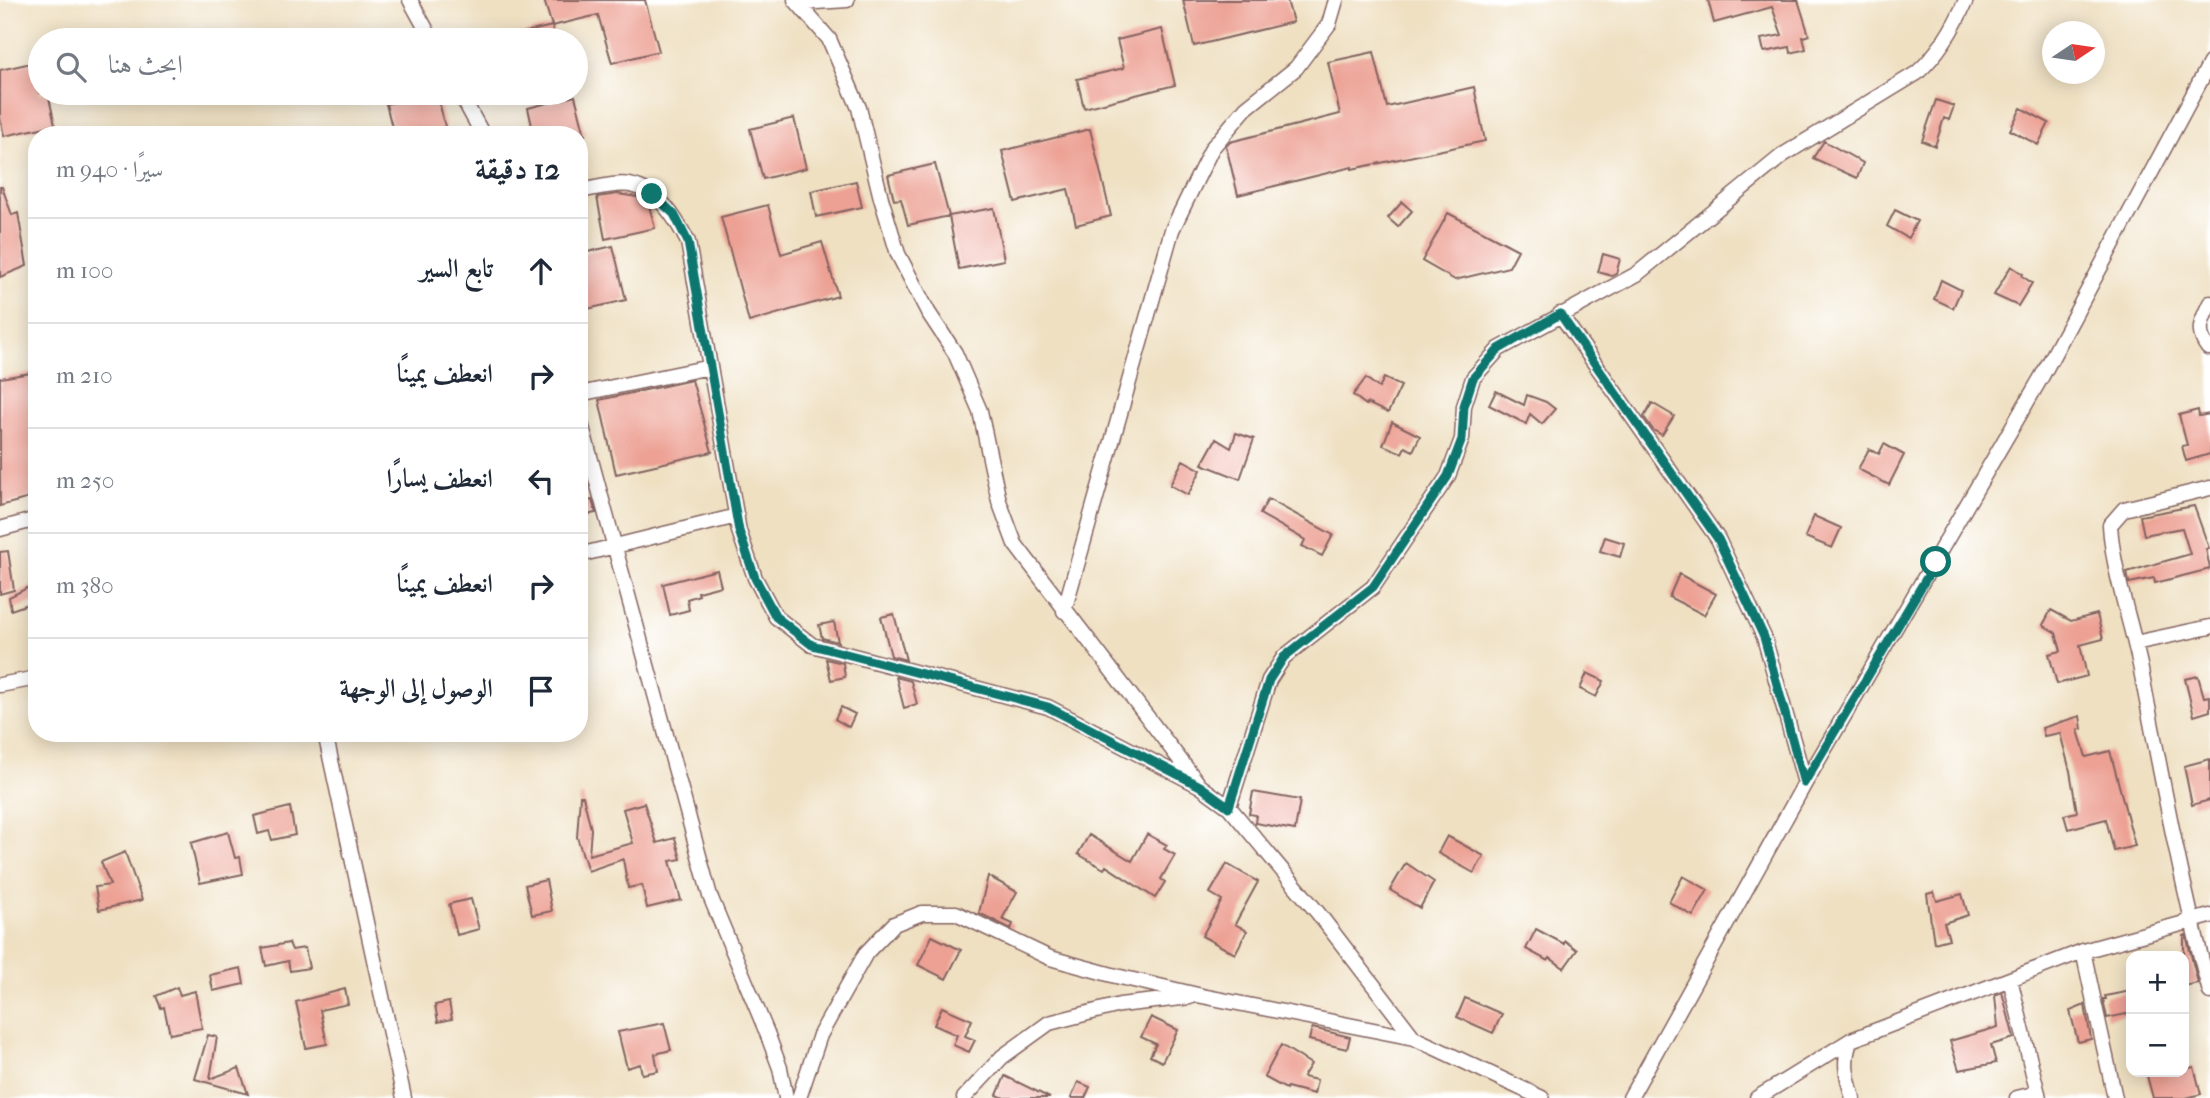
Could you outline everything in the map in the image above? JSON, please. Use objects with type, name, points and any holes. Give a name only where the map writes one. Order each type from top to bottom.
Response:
[{"type":"street","points":[[410,0],[425,28]]},
{"type":"street","points":[[797,1],[847,0]]},
{"type":"street","points":[[1064,611],[1172,230],[1212,148],[1246,108],[1296,68],[1329,24],[1336,0]]},
{"type":"street","points":[[1229,807],[1269,680],[1284,657],[1373,587],[1448,476],[1462,439],[1464,406],[1473,378],[1499,349],[1637,274],[1783,155],[1917,73],[1934,57],[1958,20],[1966,0]]},
{"type":"street","points":[[797,1],[829,39],[859,108],[898,254],[928,312],[955,353],[980,411],[999,501],[1015,544],[1200,786]]},
{"type":"street","points":[[1630,1098],[1804,783],[2042,376],[2210,63]]},
{"type":"street","points":[[467,105],[478,126]]},
{"type":"street","points":[[588,190],[628,184],[652,194],[674,214],[688,242],[739,531],[755,578],[776,617],[812,645],[1048,707],[1200,786],[1229,807],[1318,913],[1414,1038]]},
{"type":"street","points":[[2210,303],[2199,327],[2201,340],[2210,348]]},
{"type":"street","points":[[1560,314],[1718,539],[1764,637],[1804,783]]},
{"type":"street","points":[[588,392],[710,366]]},
{"type":"street","points":[[588,448],[710,896],[771,1044],[780,1068],[786,1098]]},
{"type":"street","points":[[2209,492],[2124,509],[2110,525],[2111,548],[2135,643],[2191,921],[2210,992]]},
{"type":"street","points":[[588,553],[737,516]]},
{"type":"street","points":[[0,529],[28,521]]},
{"type":"street","points":[[2135,643],[2210,627]]},
{"type":"street","points":[[0,685],[28,680]]},
{"type":"street","points":[[327,742],[404,1098]]},
{"type":"street","points":[[799,1098],[820,1035],[866,953],[894,924],[922,913],[956,913],[1050,958],[1202,996],[1414,1038],[1542,1098]]},
{"type":"street","points":[[1757,1098],[1851,1040],[2083,951],[2210,916]]},
{"type":"street","points":[[2083,951],[2115,1098]]},
{"type":"street","points":[[2010,979],[2039,1095],[2017,1098]]},
{"type":"street","points":[[964,1098],[1002,1057],[1049,1023],[1120,1005],[1202,996]]},
{"type":"street","points":[[1851,1040],[1845,1054],[1847,1078],[1853,1098]]},
{"type":"building","points":[[544,0],[645,0],[659,51],[612,63],[598,15],[552,26]]},
{"type":"building","points":[[1183,0],[1287,0],[1293,22],[1194,46]]},
{"type":"building","points":[[1708,0],[1798,0],[1809,35],[1803,37],[1806,49],[1791,53],[1790,47],[1764,52],[1761,39],[1782,35],[1772,7],[1714,23]]},
{"type":"building","points":[[1162,29],[1175,85],[1084,108],[1077,79],[1124,68],[1117,40]]},
{"type":"building","points":[[1374,52],[1387,107],[1474,87],[1485,141],[1352,167],[1238,195],[1226,146],[1230,142],[1340,114],[1328,62]]},
{"type":"building","points":[[28,64],[28,105],[51,105],[55,125],[28,126],[28,131],[4,136],[0,117],[0,70]]},
{"type":"building","points":[[1936,100],[1954,106],[1949,120],[1944,118],[1935,146],[1922,141]]},
{"type":"building","points":[[386,105],[440,105],[445,126],[392,126]]},
{"type":"building","points":[[540,105],[577,105],[583,126],[532,126],[528,108]]},
{"type":"building","points":[[2021,108],[2049,123],[2038,145],[2010,130]]},
{"type":"building","points":[[794,118],[806,168],[763,179],[750,129]]},
{"type":"building","points":[[1090,129],[1111,216],[1076,225],[1068,189],[1015,202],[1002,151]]},
{"type":"building","points":[[1824,141],[1863,163],[1857,178],[1813,158]]},
{"type":"building","points":[[935,164],[949,216],[908,225],[901,199],[894,200],[888,175]]},
{"type":"building","points":[[856,181],[862,207],[816,217],[811,191]]},
{"type":"building","points":[[0,187],[12,215],[18,213],[27,266],[0,277]]},
{"type":"building","points":[[618,194],[637,197],[649,205],[655,228],[605,239],[597,197]]},
{"type":"building","points":[[1402,202],[1412,211],[1398,227],[1388,218]]},
{"type":"building","points":[[768,205],[781,254],[822,242],[838,296],[749,322],[721,217]]},
{"type":"building","points":[[994,208],[1004,260],[959,269],[949,216]]},
{"type":"building","points":[[1895,210],[1917,221],[1908,238],[1887,226]]},
{"type":"building","points":[[1448,213],[1518,250],[1509,267],[1455,280],[1422,261]]},
{"type":"building","points":[[613,246],[626,300],[588,309],[588,252]]},
{"type":"building","points":[[1603,254],[1620,259],[1616,274],[1612,276],[1598,272]]},
{"type":"building","points":[[2011,266],[2032,283],[2018,306],[1994,295]]},
{"type":"building","points":[[1941,280],[1961,290],[1953,308],[1934,299]]},
{"type":"building","points":[[28,373],[28,498],[0,506],[0,378]]},
{"type":"building","points":[[1366,378],[1379,388],[1384,378],[1401,386],[1388,413],[1367,403],[1366,405],[1353,395]]},
{"type":"building","points":[[692,380],[712,452],[616,474],[599,400]]},
{"type":"building","points":[[1496,391],[1524,405],[1527,395],[1546,402],[1555,409],[1542,424],[1530,414],[1526,424],[1489,405]]},
{"type":"building","points":[[1652,403],[1674,416],[1662,435],[1653,430],[1644,417]]},
{"type":"building","points":[[2198,410],[2199,416],[2210,414],[2210,454],[2186,461],[2182,446],[2187,445],[2179,415]]},
{"type":"building","points":[[1392,422],[1420,436],[1413,451],[1405,447],[1402,453],[1383,445]]},
{"type":"building","points":[[1236,433],[1254,439],[1240,479],[1202,464],[1216,439],[1231,448]]},
{"type":"building","points":[[1884,444],[1904,455],[1889,485],[1858,469],[1869,449],[1879,454]]},
{"type":"building","points":[[1183,460],[1201,470],[1188,495],[1170,485]]},
{"type":"building","points":[[1268,499],[1333,535],[1322,556],[1302,546],[1305,540],[1260,514]]},
{"type":"building","points":[[592,500],[596,513],[588,514],[588,501]]},
{"type":"building","points":[[2194,506],[2209,548],[2206,549],[2210,569],[2155,583],[2154,578],[2129,583],[2127,572],[2190,554],[2182,528],[2144,535],[2140,516]]},
{"type":"building","points":[[1814,516],[1841,528],[1832,548],[1805,537]]},
{"type":"building","points":[[1605,537],[1624,543],[1620,557],[1600,551]]},
{"type":"building","points":[[8,551],[14,590],[0,594],[0,552]]},
{"type":"building","points":[[717,570],[721,586],[698,592],[699,595],[687,599],[689,610],[670,615],[663,584]]},
{"type":"building","points":[[1679,574],[1716,594],[1704,615],[1669,597]]},
{"type":"building","points":[[28,588],[28,604],[11,610],[9,597]]},
{"type":"building","points":[[2051,610],[2071,621],[2097,614],[2103,639],[2080,645],[2087,676],[2057,684],[2049,654],[2061,651],[2056,633],[2043,625]]},
{"type":"building","points":[[894,614],[906,660],[891,656],[881,617]]},
{"type":"building","points":[[834,622],[838,642],[822,638],[819,625]]},
{"type":"building","points":[[826,659],[843,663],[845,677],[831,680]]},
{"type":"building","points":[[1587,673],[1604,681],[1596,697],[1580,689]]},
{"type":"building","points":[[2198,676],[2204,697],[2210,696],[2210,711],[2194,716],[2185,679]]},
{"type":"building","points":[[896,677],[911,681],[917,704],[904,708]]},
{"type":"building","points":[[841,707],[855,714],[849,727],[835,719]]},
{"type":"building","points":[[2080,716],[2082,729],[2078,730],[2086,757],[2110,751],[2135,846],[2114,851],[2106,819],[2068,829],[2064,815],[2077,812],[2070,771],[2060,733],[2044,736],[2042,728]]},
{"type":"building","points":[[2210,759],[2210,800],[2192,805],[2184,766]]},
{"type":"building","points":[[1253,792],[1300,800],[1295,830],[1255,823],[1256,815],[1249,814]]},
{"type":"building","points":[[580,796],[583,796],[591,829],[589,855],[633,843],[623,809],[644,803],[657,843],[675,838],[681,859],[670,861],[681,900],[647,908],[642,885],[628,888],[623,859],[588,871],[577,837]]},
{"type":"building","points":[[290,807],[295,835],[272,840],[269,831],[258,834],[254,816]]},
{"type":"building","points":[[228,832],[235,858],[240,857],[243,874],[200,883],[191,843]]},
{"type":"building","points":[[1147,834],[1167,845],[1164,849],[1175,855],[1161,879],[1165,882],[1155,898],[1106,866],[1104,869],[1078,854],[1089,835],[1132,861]]},
{"type":"building","points":[[1447,836],[1484,856],[1474,873],[1438,853]]},
{"type":"building","points":[[125,852],[142,900],[99,910],[95,887],[110,885],[101,862]]},
{"type":"building","points":[[1406,863],[1434,882],[1420,908],[1390,890]]},
{"type":"building","points":[[1227,864],[1258,882],[1235,924],[1247,931],[1235,954],[1202,936],[1222,900],[1210,893]]},
{"type":"building","points":[[988,876],[1017,892],[1002,919],[1013,924],[1011,929],[979,913]]},
{"type":"building","points":[[1683,876],[1708,890],[1693,916],[1669,902]]},
{"type":"building","points":[[546,880],[552,911],[532,915],[525,885]]},
{"type":"building","points":[[1934,892],[1937,901],[1962,894],[1968,915],[1944,923],[1949,939],[1934,943],[1927,894]]},
{"type":"building","points":[[471,899],[479,929],[457,935],[449,904]]},
{"type":"building","points":[[1536,929],[1564,944],[1565,941],[1577,950],[1564,968],[1550,958],[1548,961],[1526,949]]},
{"type":"building","points":[[2186,935],[2198,983],[2189,985],[2189,951],[2184,951]]},
{"type":"building","points":[[932,936],[961,950],[946,979],[918,965]]},
{"type":"building","points":[[289,943],[292,950],[305,948],[309,968],[290,971],[288,961],[266,966],[262,948]]},
{"type":"building","points":[[241,968],[244,984],[213,991],[210,975]]},
{"type":"building","points":[[177,987],[180,995],[195,991],[202,1028],[170,1034],[164,1007],[161,1008],[156,996]]},
{"type":"building","points":[[345,989],[348,1004],[320,1010],[327,1044],[306,1048],[296,1002]]},
{"type":"building","points":[[2002,992],[2014,1038],[1991,1045],[1996,1063],[1959,1070],[1950,1041],[1998,1027],[1995,995]]},
{"type":"building","points":[[2126,992],[2126,1014],[2107,1018],[2103,999],[2106,999],[2105,996]]},
{"type":"building","points":[[1465,998],[1502,1014],[1493,1033],[1457,1017]]},
{"type":"building","points":[[449,1002],[452,1019],[438,1022],[435,1005]]},
{"type":"building","points":[[2085,1005],[2091,1039],[2078,1042],[2070,1011]]},
{"type":"building","points":[[942,1007],[972,1020],[965,1036],[975,1040],[969,1052],[953,1045],[957,1035],[934,1025]]},
{"type":"building","points":[[1151,1017],[1178,1030],[1162,1062],[1150,1056],[1156,1044],[1141,1037]]},
{"type":"building","points":[[664,1023],[671,1050],[655,1054],[658,1071],[642,1074],[640,1064],[627,1068],[618,1032]]},
{"type":"building","points":[[1312,1028],[1350,1037],[1347,1049],[1309,1040]]},
{"type":"building","points":[[208,1035],[217,1037],[210,1079],[239,1068],[248,1094],[195,1079]]},
{"type":"building","points":[[1281,1045],[1311,1064],[1303,1077],[1317,1080],[1314,1094],[1287,1087],[1286,1089],[1264,1077]]},
{"type":"building","points":[[2194,1067],[2201,1094],[2186,1098],[2153,1098],[2147,1077],[2189,1077],[2189,1068]]},
{"type":"building","points":[[1005,1076],[1050,1098],[1004,1098],[997,1095]]},
{"type":"building","points":[[1078,1082],[1090,1087],[1085,1098],[1071,1098]]},
{"type":"route","points":[[652,194],[674,214],[688,242],[739,531],[755,578],[776,617],[812,645],[1048,707],[1200,786],[1229,807],[1269,680],[1284,657],[1373,587],[1448,476],[1462,439],[1464,406],[1473,378],[1499,349],[1560,314],[1718,539],[1764,637],[1804,783],[1936,562]]}]
